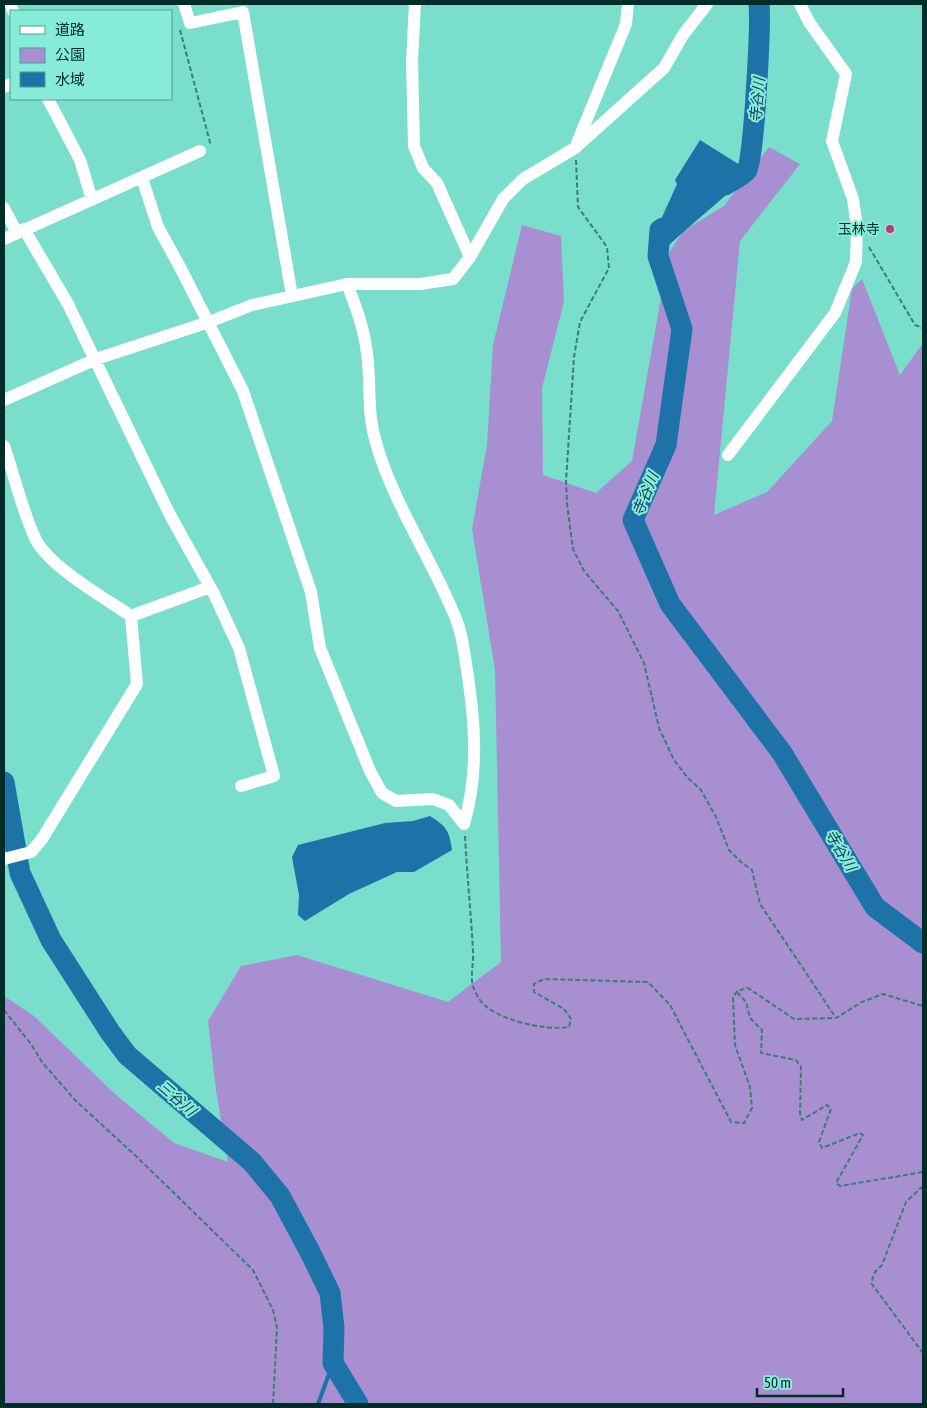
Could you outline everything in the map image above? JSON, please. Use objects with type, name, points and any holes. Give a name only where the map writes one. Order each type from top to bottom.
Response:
[{"type":"street","points":[[184,4],[190,23],[243,12],[292,296]]},
{"type":"street","points":[[415,4],[412,61],[414,146],[423,168],[437,183],[470,257]]},
{"type":"street","points":[[576,148],[626,24],[628,4]]},
{"type":"street","points":[[4,400],[96,358],[209,322],[252,305],[346,284],[420,284],[453,279],[470,257],[503,199],[523,179],[576,148],[664,68],[683,36],[707,4]]},
{"type":"street","points":[[728,455],[835,313],[856,262],[857,227],[852,199],[832,141],[846,74],[809,22],[800,4]]},
{"type":"street","points":[[49,100],[80,160],[92,200]]},
{"type":"street","points":[[4,238],[200,151]]},
{"type":"street","points":[[142,178],[158,228],[209,322],[243,391],[253,417],[311,592],[320,648],[370,771],[382,793],[396,801],[433,799],[449,805],[464,824]]},
{"type":"street","points":[[4,208],[68,304],[96,358],[170,515],[210,587],[239,648],[274,776],[241,786]]},
{"type":"street","points":[[346,284],[361,318],[367,354],[370,410],[375,439],[389,480],[462,635],[474,715],[473,787],[464,824]]},
{"type":"street","points":[[4,446],[37,541],[56,562],[79,581],[131,616]]},
{"type":"street","points":[[131,616],[210,587]]},
{"type":"street","points":[[4,860],[31,852],[42,839],[137,684],[131,616]]},
{"type":"path","points":[[190,23],[178,31],[212,146],[200,151]]},
{"type":"path","points":[[576,148],[578,207],[607,247],[610,268],[580,322],[574,357],[566,481],[566,504],[573,549],[584,571],[618,611],[644,663],[659,728],[674,760],[687,777],[701,790],[716,817],[729,850],[752,870],[760,904],[836,1018]]},
{"type":"path","points":[[857,227],[915,325],[923,328]]},
{"type":"path","points":[[464,824],[474,959],[473,985],[480,1000],[496,1013],[542,1027],[569,1027],[571,1020],[564,1009],[534,992],[534,984],[544,978],[648,982],[670,1005],[731,1122],[744,1124],[752,1108],[750,1087],[735,1045],[732,998],[737,991],[748,988],[794,1019],[836,1018],[862,1002],[883,994],[923,1006]]},
{"type":"path","points":[[737,991],[746,1002],[750,1018],[762,1030],[761,1053],[796,1060],[800,1067],[800,1114],[802,1120],[827,1105],[831,1109],[819,1142],[822,1148],[860,1133],[863,1136],[836,1183],[840,1186],[923,1172]]},
{"type":"path","points":[[4,1010],[31,1044],[42,1062],[75,1100],[138,1158],[253,1270],[273,1310],[277,1328],[273,1404]]},
{"type":"path","points":[[923,1186],[906,1202],[882,1265],[875,1272],[871,1283],[923,1353]]},
{"type":"green space","points":[[769,147],[800,164],[740,241],[714,515],[767,492],[832,421],[852,289],[862,279],[900,375],[923,343],[923,1404],[4,1404],[4,996],[34,1016],[115,1094],[174,1143],[228,1162],[216,1090],[208,1021],[241,966],[297,955],[448,1002],[501,962],[495,670],[472,529],[487,445],[493,345],[522,225],[561,236],[564,302],[542,388],[543,475],[596,493],[632,461],[669,253],[683,231],[724,206]]},
{"type":"water","points":[[700,140],[751,172],[658,256],[653,237],[677,184],[675,180]]},
{"type":"water","points":[[430,816],[446,830],[450,838],[452,850],[414,872],[397,872],[349,894],[305,921],[298,915],[299,895],[292,857],[298,845],[385,823],[413,821]]},
{"type":"waterway","name":"寺谷川","points":[[725,185],[745,172],[750,161],[756,90],[759,4]]},
{"type":"waterway","name":"寺谷川","points":[[663,228],[660,230],[658,256],[682,329],[666,445],[633,520],[670,604],[782,753],[875,907],[923,943]]},
{"type":"waterway","name":"三谷川","points":[[4,782],[20,873],[51,940],[110,1032],[127,1055],[252,1162],[280,1196],[330,1293],[334,1328],[333,1363],[358,1404]]},
{"type":"waterway","points":[[318,1404],[333,1363]]},
{"type":"place","name":"玉林寺","points":[[890,229]]}]
